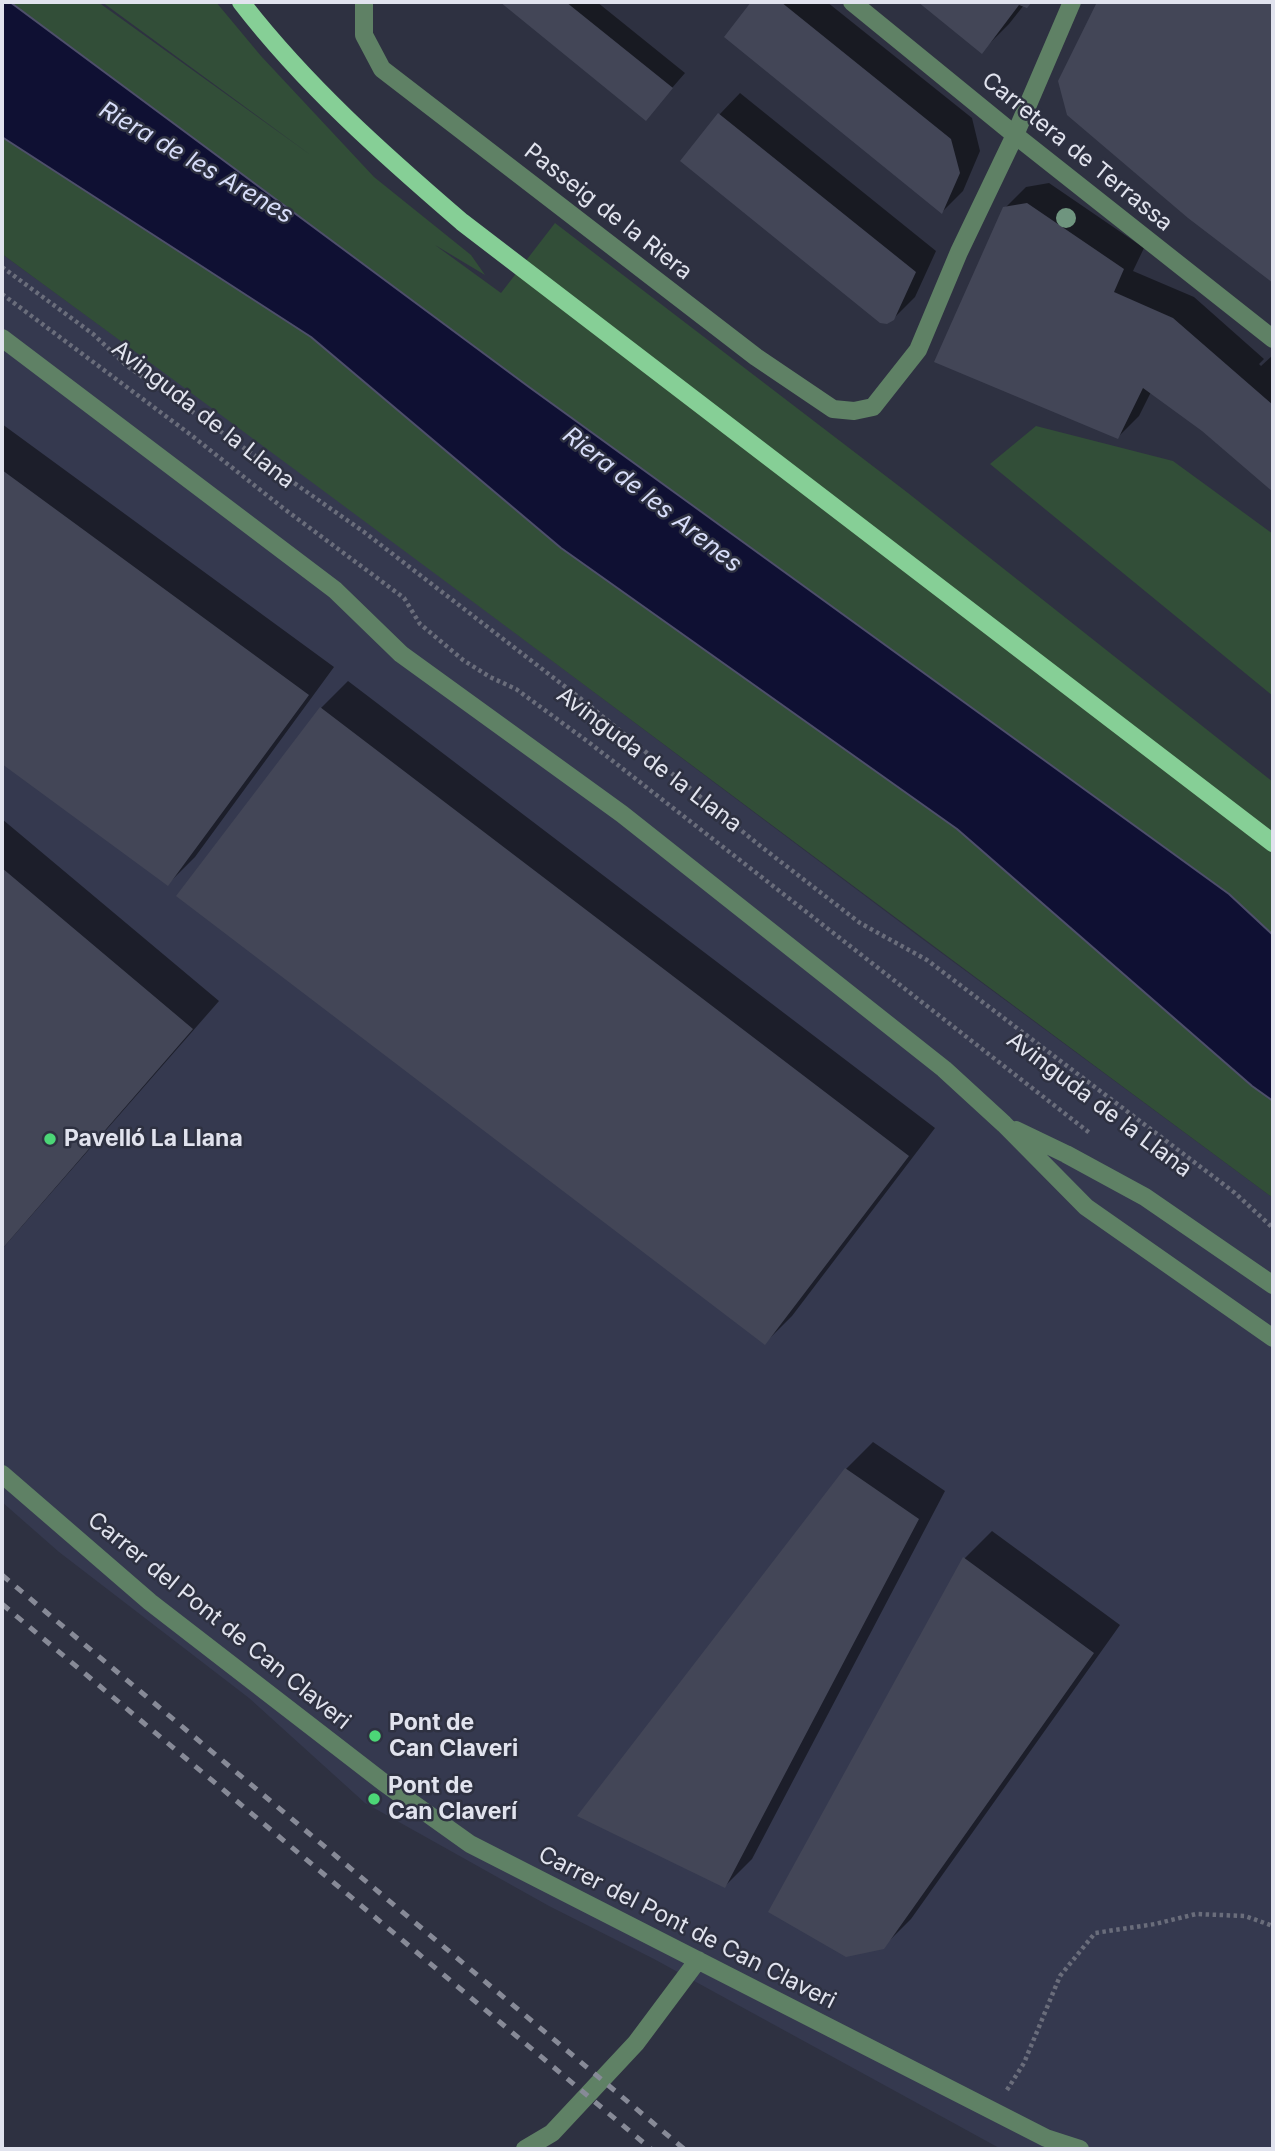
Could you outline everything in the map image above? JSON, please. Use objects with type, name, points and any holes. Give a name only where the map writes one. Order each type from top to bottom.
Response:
[{"type":"main road","points":[[241,2],[258,25],[351,125],[462,222],[1273,843]]},
{"type":"street","name":"Passeig de la Riera","points":[[364,2],[364,35],[382,69],[755,357],[833,409],[854,411],[873,407],[918,350],[959,252],[1015,135]]},
{"type":"street","name":"Carretera de Terrassa","points":[[852,2],[1273,339]]},
{"type":"street","points":[[1015,135],[1072,2]]},
{"type":"street","name":"Avinguda de la Llana","points":[[2,338],[335,590],[401,654],[622,814],[944,1069],[1004,1124],[1086,1207],[1273,1338]]},
{"type":"street","name":"Avinguda de la Llana","points":[[1004,1124],[1066,1154],[1145,1198],[1273,1285]]},
{"type":"street","name":"Carrer del Pont de Can Claveri","points":[[2,1474],[150,1602],[383,1782],[470,1844],[993,2112],[1046,2138],[1080,2149]]},
{"type":"street","points":[[525,2149],[552,2133],[636,2043],[698,1960]]},
{"type":"path","points":[[2,267],[93,334],[127,366],[364,532],[585,702],[759,845],[860,923],[927,960],[1235,1193],[1273,1228]]},
{"type":"path","name":"Avinguda de la Llana","points":[[2,294],[404,598],[420,624],[463,660],[516,689],[591,744],[986,1050],[1077,1125],[1098,1138]]},
{"type":"path","points":[[993,2112],[1024,2063],[1060,1976],[1095,1933],[1155,1924],[1196,1913],[1245,1916],[1273,1926]]},
{"type":"shaded area","points":[[2,254],[308,477],[921,938],[1273,1198],[1273,2149],[1001,2149],[654,1959],[549,1906],[365,1803],[249,1698],[59,1552],[2,1502]]},
{"type":"green space","points":[[10,2],[98,2],[312,156],[102,2],[216,2],[261,56],[374,177],[471,255],[485,275],[435,245],[501,293],[555,223],[908,493],[1273,782],[1273,935],[1229,894],[529,387]]},
{"type":"green space","points":[[2,137],[311,337],[561,548],[957,829],[1252,1086],[1273,1101],[1273,1198],[2,254]]},
{"type":"green space","points":[[1036,426],[1173,461],[1273,534],[1273,696],[990,464]]},
{"type":"water","name":"Riera de les Arenes","points":[[2,2],[10,2],[529,387],[1229,894],[1273,935],[1273,1101],[1252,1086],[957,829],[561,548],[311,337],[2,137]]},
{"type":"building","points":[[500,2],[566,2],[673,88],[646,121]]},
{"type":"building","points":[[751,2],[781,2],[951,139],[960,173],[942,214],[724,37]]},
{"type":"building","points":[[918,2],[1032,2],[1027,8],[1019,5],[982,54]]},
{"type":"building","points":[[1097,2],[1273,2],[1273,283],[1188,218],[1067,115],[1058,81]]},
{"type":"building","points":[[718,113],[916,272],[894,320],[887,324],[880,323],[680,161]]},
{"type":"building","points":[[1027,203],[1124,269],[1114,292],[1173,318],[1273,405],[1273,492],[1202,431],[1143,388],[1118,439],[934,362],[1003,207]]},
{"type":"building","points":[[2,470],[309,695],[168,886],[2,764]]},
{"type":"building","points":[[320,707],[909,1156],[765,1345],[176,896]]},
{"type":"building","name":"Pavelló La Llana","points":[[2,868],[193,1029],[2,1249]]},
{"type":"building","points":[[845,1468],[919,1519],[725,1888],[577,1816]]},
{"type":"building","points":[[963,1557],[1094,1653],[884,1949],[846,1957],[768,1912]]},
{"type":"railway","points":[[2,1575],[684,2149]]},
{"type":"railway","points":[[2,1604],[651,2149]]},
{"type":"place","name":"Pavelló La Llana","points":[[50,1139]]},
{"type":"place","name":"Pont de Can Claveri","points":[[375,1736]]},
{"type":"place","name":"Pont de Can Claverí","points":[[374,1799]]}]
